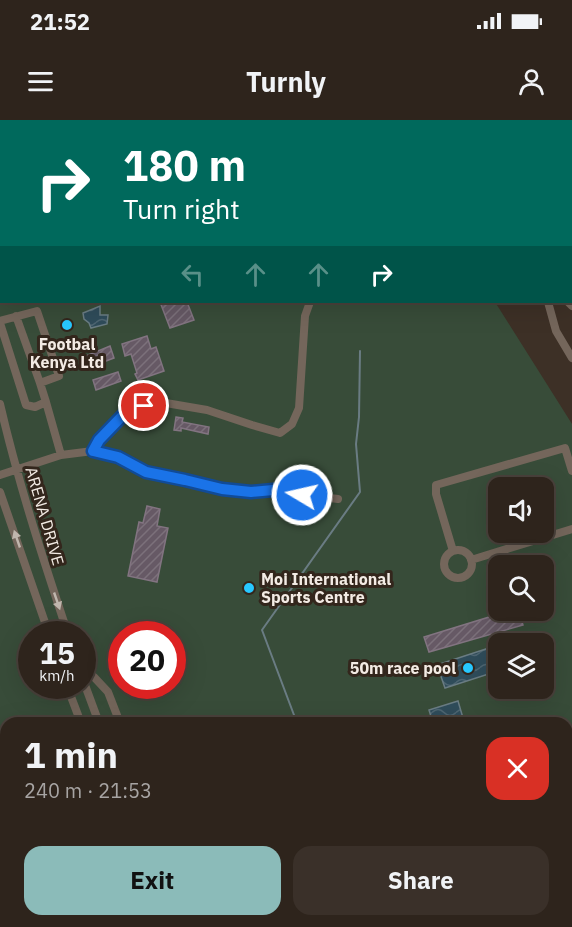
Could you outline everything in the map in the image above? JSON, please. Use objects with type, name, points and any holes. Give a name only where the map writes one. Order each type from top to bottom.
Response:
[{"type":"street","points":[[93,451],[99,440],[128,410],[160,402],[207,410],[252,426],[280,432],[292,424],[299,408],[305,316],[310,303]]},
{"type":"street","points":[[548,303],[556,331],[572,358]]},
{"type":"street","points":[[40,383],[59,376],[37,311],[0,322],[26,405],[35,407],[45,402]]},
{"type":"street","points":[[16,316],[40,383],[61,455]]},
{"type":"street","name":"ARENA DRIVE","points":[[0,404],[46,570],[64,621]]},
{"type":"street","points":[[453,551],[436,494],[436,485],[565,448],[572,471]]},
{"type":"street","points":[[0,475],[61,455],[93,451],[118,457],[146,472],[222,489],[251,492],[273,490],[338,499]]},
{"type":"street","name":"ARENA DRIVE","points":[[0,492],[45,621]]},
{"type":"street","points":[[471,560],[572,529]]},
{"type":"street","points":[[460,550],[471,560],[467,574],[459,578],[447,572],[444,563],[448,555],[460,550]]},
{"type":"street","points":[[96,679],[108,692],[118,717]]},
{"type":"street","points":[[72,699],[79,717]]},
{"type":"street","points":[[90,699],[97,717]]},
{"type":"green space","name":"Moi International Sports Centre","points":[[0,303],[496,303],[572,424],[572,717],[0,717]]},
{"type":"water","points":[[100,306],[100,315],[108,315],[107,324],[91,328],[84,319],[83,313]]},
{"type":"water","name":"50m race pool","points":[[488,648],[488,674],[445,688],[437,665]]},
{"type":"water","points":[[458,701],[463,717],[431,717],[429,710]]},
{"type":"building","points":[[160,303],[187,303],[194,320],[170,328]]},
{"type":"building","points":[[147,336],[151,349],[156,347],[164,371],[138,380],[131,354],[125,356],[122,344]]},
{"type":"building","points":[[110,346],[114,358],[90,367],[86,356]]},
{"type":"building","points":[[118,372],[121,381],[96,390],[93,380]]},
{"type":"building","points":[[176,417],[183,418],[182,422],[209,427],[208,434],[181,428],[181,431],[174,430]]},
{"type":"building","points":[[147,506],[160,509],[157,526],[168,528],[157,582],[128,576],[139,522],[143,523]]},
{"type":"building","points":[[488,617],[488,621],[522,621],[523,625],[488,633],[488,635],[429,652],[424,637]]},
{"type":"waterway","points":[[295,717],[262,630],[360,492],[356,444],[359,417],[360,351]]},
{"type":"place","name":"Footbal Kenya Ltd","points":[[67,325]]},
{"type":"place","name":"Moi International Sports Centre","points":[[249,588]]},
{"type":"place","name":"50m race pool","points":[[468,668]]},
{"type":"route","points":[[144,406],[128,410],[99,440],[93,451],[118,457],[146,472],[222,489],[251,492],[273,490],[302,495]]}]
